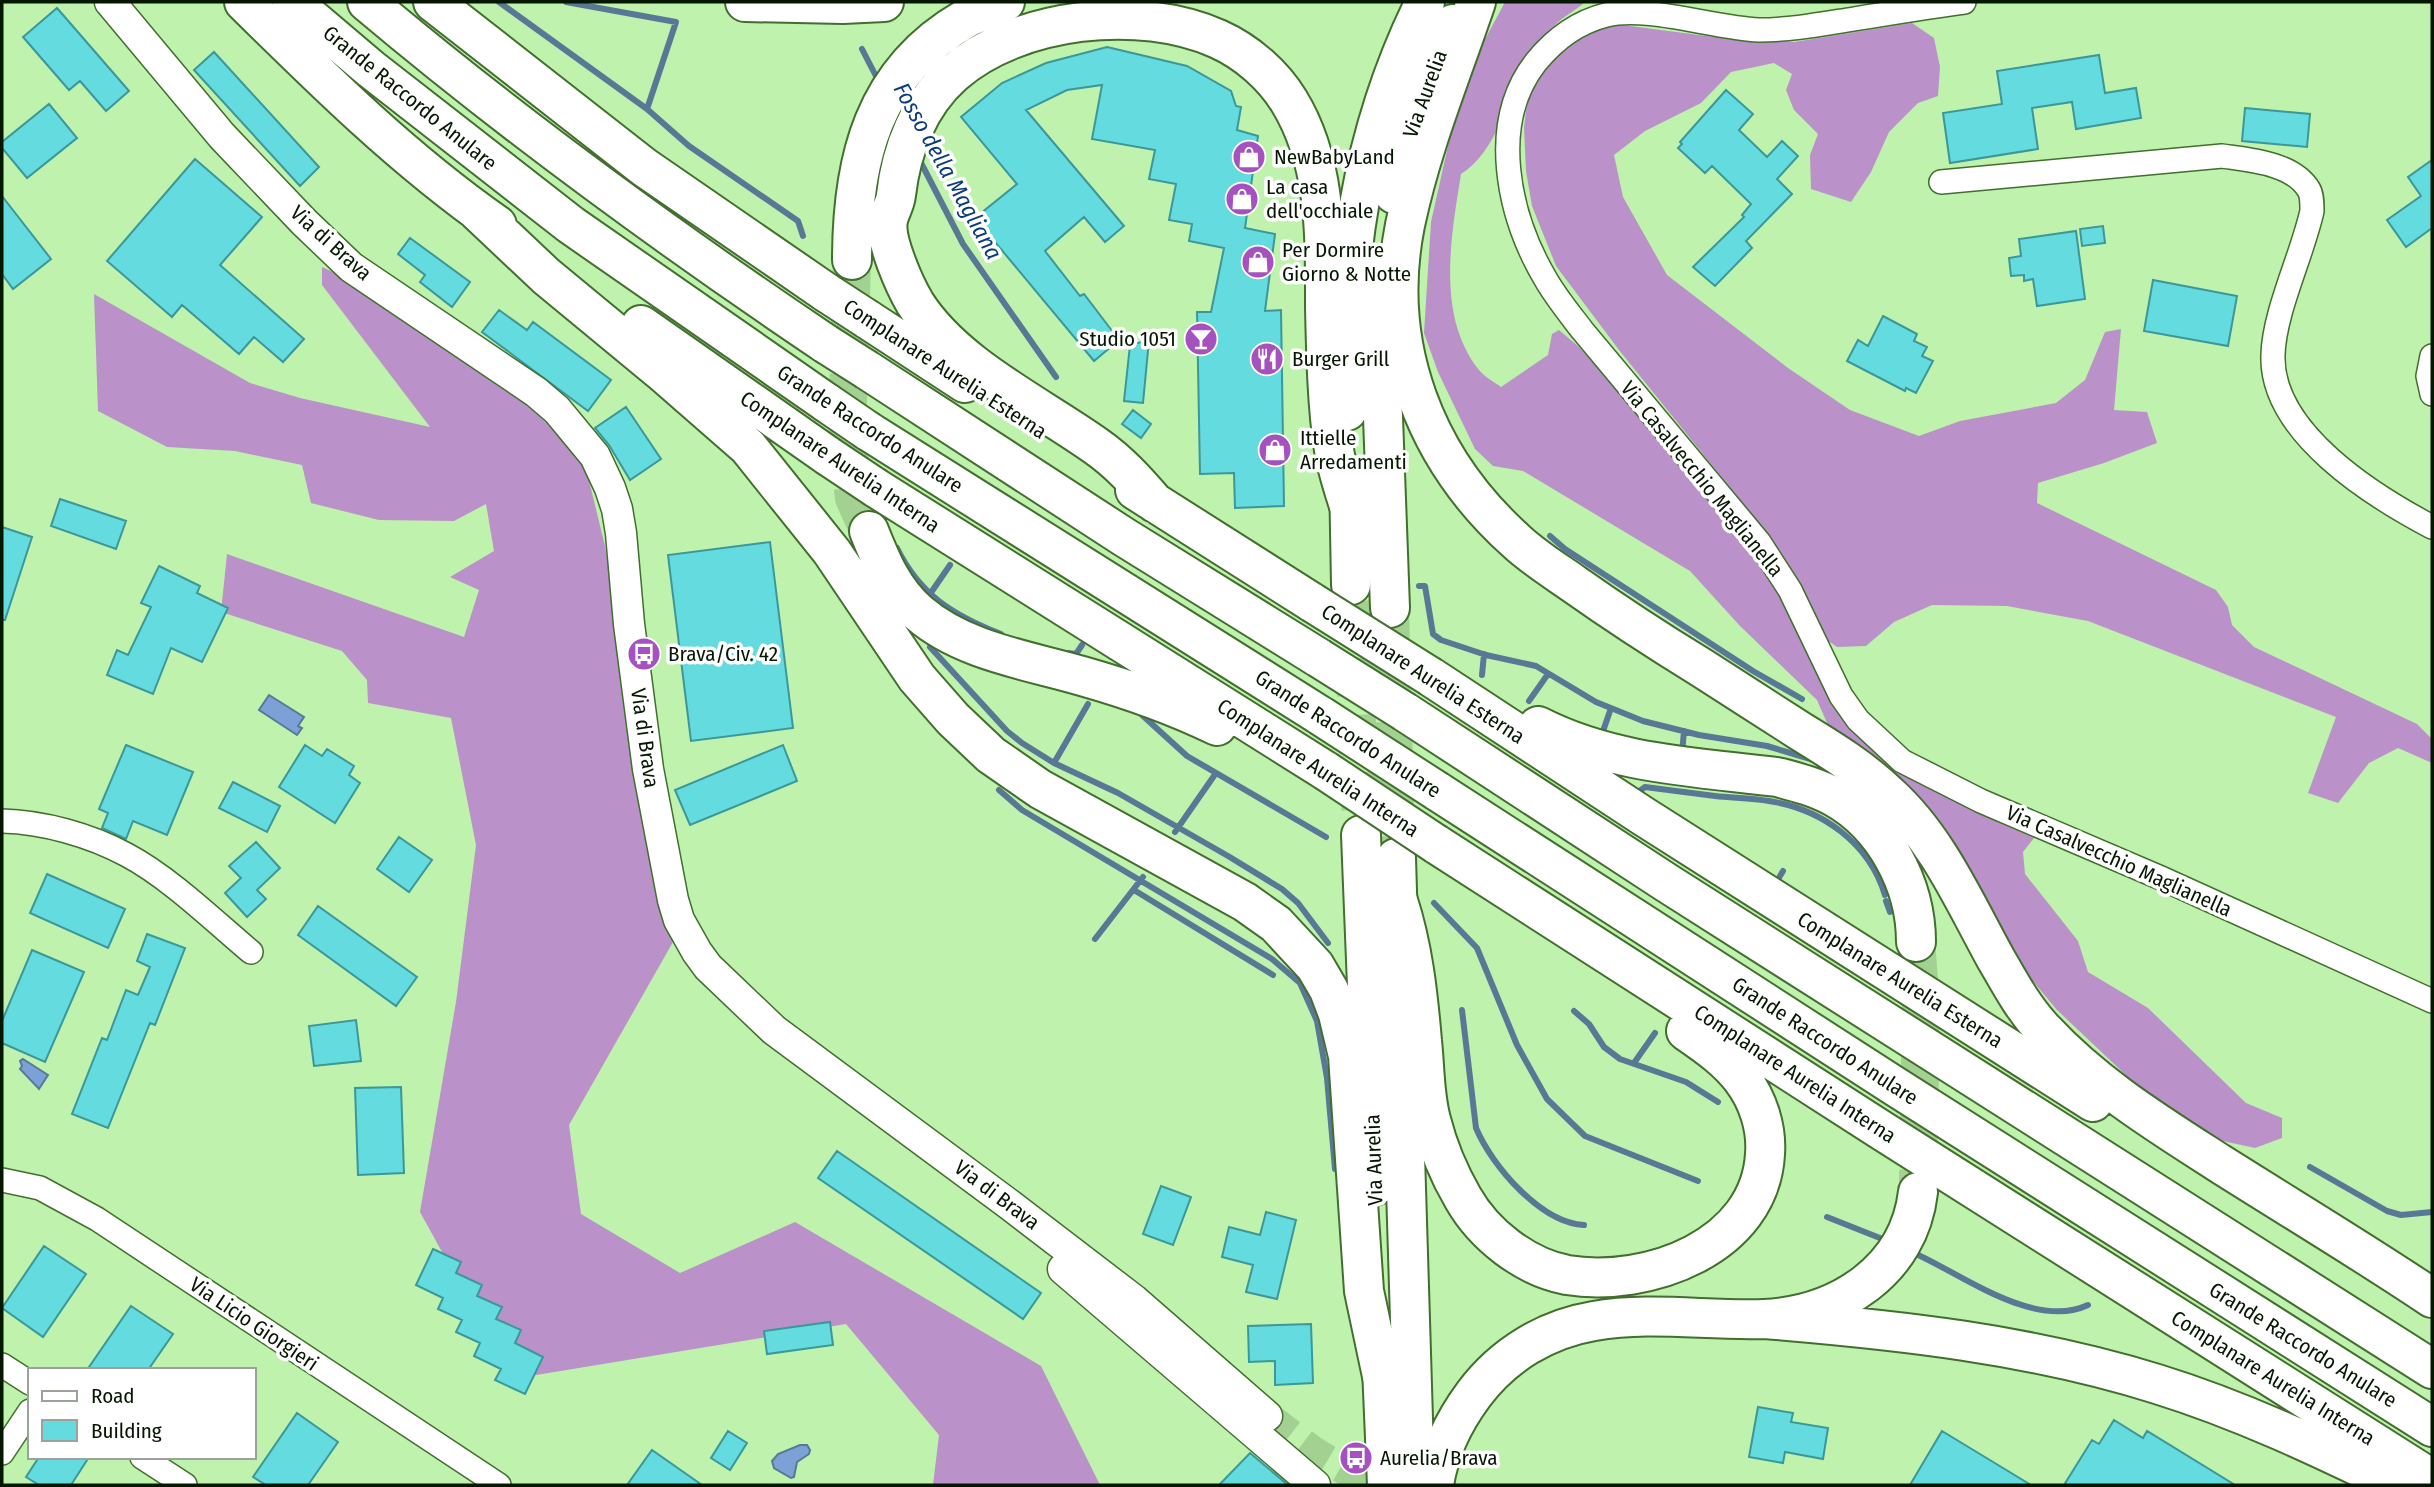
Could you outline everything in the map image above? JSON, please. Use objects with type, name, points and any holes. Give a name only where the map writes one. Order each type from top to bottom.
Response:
[{"type":"highway","name":"Complanare Aurelia Interna","points":[[244,2],[375,128],[477,211],[828,456],[2432,1479]]},
{"type":"highway","name":"Grande Raccordo Anulare","points":[[292,2],[371,69],[571,225],[869,431],[1321,716],[1896,1087],[2432,1427]]},
{"type":"highway","points":[[367,2],[439,63],[602,188],[826,344],[1124,537],[1319,658],[1794,964],[2432,1368]]},
{"type":"highway","name":"Complanare Aurelia Esterna","points":[[433,2],[645,167],[827,293],[1443,685],[1666,831],[2432,1317]]},
{"type":"highway","points":[[745,2],[884,2]]},
{"type":"highway","points":[[852,260],[853,205],[861,155],[878,110],[901,73],[932,41],[968,18],[1005,2]]},
{"type":"highway","name":"Via Aurelia","points":[[1351,584],[1345,367],[1349,278],[1356,216],[1374,131],[1405,42],[1425,2]]},
{"type":"highway","name":"Via Aurelia","points":[[1390,608],[1381,363],[1384,250],[1399,172],[1418,108],[1440,51],[1466,2]]},
{"type":"highway","points":[[1476,2],[1423,154],[1405,227],[1399,274],[1403,342],[1409,374],[1432,435],[1455,472],[1478,502],[1528,551],[1613,612],[1838,755],[1892,797],[1922,833],[1950,874],[2023,1004],[2054,1041],[2095,1079],[2157,1123],[2432,1298]]},
{"type":"highway","points":[[1155,503],[1123,468],[1099,448],[974,365],[956,350],[929,322],[895,263],[887,222],[895,204],[904,152],[933,95],[951,75],[978,54],[1002,42],[1046,28],[1095,22],[1156,23],[1193,29],[1235,48],[1266,73],[1284,94],[1308,141],[1318,177],[1326,267],[1325,308],[1331,428],[1338,471],[1350,509]]},
{"type":"highway","points":[[477,211],[546,276],[748,447],[832,552],[916,678],[953,719],[991,755],[1040,789],[1245,902],[1276,924],[1315,966],[1334,1002],[1348,1056],[1361,1269],[1382,1376]]},
{"type":"highway","points":[[869,531],[887,574],[898,590],[917,611],[945,631],[977,645],[1113,685],[1180,709],[1234,734],[1310,762]]},
{"type":"highway","points":[[1443,685],[1600,752],[1777,777],[1833,796],[1871,827],[1893,856],[1911,897],[1916,920],[1916,942]]},
{"type":"highway","name":"Via Aurelia","points":[[1361,835],[1387,1485]]},
{"type":"highway","name":"Via Aurelia","points":[[1396,858],[1415,1485]]},
{"type":"highway","points":[[1398,901],[1413,957],[1430,1119],[1456,1186],[1490,1232],[1530,1261],[1566,1274],[1635,1274],[1655,1270],[1702,1250],[1738,1221],[1760,1185],[1765,1163],[1765,1132],[1748,1088],[1728,1063],[1711,1048],[1527,923],[1468,864]]},
{"type":"highway","points":[[1765,1319],[1821,1307],[1873,1279],[1896,1253],[1915,1207]]},
{"type":"highway","points":[[1434,1485],[1444,1445],[1467,1404],[1510,1356],[1539,1339],[1575,1325],[1612,1318],[1685,1317],[1765,1319],[1885,1328],[2001,1346],[2121,1374],[2199,1398],[2262,1422],[2397,1485]]},
{"type":"street","name":"Via di Brava","points":[[110,2],[222,136],[351,267],[536,391],[557,411],[595,456],[611,488],[621,533],[629,624],[648,769],[673,901],[679,920],[708,967],[774,1030],[1134,1300],[1267,1416]]},
{"type":"street","name":"Via Casalvecchio Maglianella","points":[[1964,2],[1794,29],[1738,29],[1641,14],[1607,15],[1574,29],[1549,48],[1528,73],[1517,96],[1509,128],[1507,148],[1513,196],[1534,258],[1556,295],[1582,330],[1759,542],[1790,590],[1840,696],[1858,720],[1902,761],[1981,801],[2432,1001]]},
{"type":"street","points":[[1941,182],[2222,156],[2255,161],[2285,170],[2301,180],[2311,192],[2312,211],[2277,327],[2273,356],[2275,379],[2283,402],[2291,418],[2311,442],[2368,490],[2432,527]]},
{"type":"street","points":[[2432,356],[2428,376],[2432,394]]},
{"type":"street","points":[[2,821],[68,832],[127,855],[154,872],[251,952]]},
{"type":"street","name":"Via Licio Giorgieri","points":[[2,1180],[40,1188],[97,1219],[499,1485]]},
{"type":"street","points":[[1010,1205],[1041,1250],[1315,1485]]},
{"type":"street","points":[[2,1365],[28,1382]]},
{"type":"street","points":[[2,1453],[28,1414]]},
{"type":"street","points":[[145,1459],[185,1485]]},
{"type":"shaded area","points":[[1505,2],[1585,2],[1559,22],[1536,46],[1494,135],[1474,163],[1461,174],[1451,249],[1452,301],[1465,349],[1479,370],[1501,387],[1548,355],[1552,334],[1559,330],[1579,347],[1664,441],[1776,578],[1856,725],[2033,833],[2034,838],[2023,852],[2025,874],[2078,941],[2088,972],[2148,1008],[2246,1103],[2282,1118],[2282,1138],[2255,1148],[2209,1138],[2129,1078],[2057,1010],[2032,980],[1995,921],[1831,732],[1817,700],[1740,626],[1690,571],[1523,471],[1493,466],[1475,449],[1438,372],[1424,333],[1431,222],[1452,128],[1483,43]]},
{"type":"shaded area","points":[[1912,23],[1934,38],[1940,67],[1938,96],[1918,103],[1889,132],[1871,172],[1851,202],[1811,189],[1810,155],[1818,134],[1794,110],[1786,90],[1792,74],[1774,63],[1731,72],[1701,103],[1645,131],[1614,155],[1623,197],[1667,275],[1788,368],[1850,410],[1919,436],[1960,421],[2056,403],[2085,380],[2105,332],[2121,329],[2114,410],[2147,412],[2157,443],[2038,483],[2037,503],[2216,590],[2228,607],[2232,625],[2254,647],[2417,724],[2432,739],[2432,763],[2398,748],[2369,763],[2338,803],[2308,793],[2336,717],[2088,621],[2007,606],[1932,605],[1894,622],[1866,646],[1837,647],[1823,637],[1796,579],[1727,484],[1619,350],[1556,266],[1532,206],[1526,171],[1524,127],[1528,96],[1544,68],[1562,45],[1584,32],[1615,24],[1730,39],[1794,42]]},
{"type":"shaded area","points":[[322,267],[386,296],[533,409],[585,464],[605,546],[650,821],[673,942],[569,1125],[581,1214],[680,1273],[795,1222],[1041,1366],[1100,1485],[933,1485],[939,1435],[846,1324],[512,1379],[420,1212],[456,1002],[476,845],[451,718],[368,703],[367,680],[342,651],[221,612],[227,554],[464,637],[479,590],[450,577],[494,551],[486,504],[454,521],[379,520],[311,503],[302,465],[235,451],[167,447],[98,411],[94,294],[250,383],[300,398],[430,427],[322,285]]},
{"type":"water","points":[[269,695],[304,717],[298,726],[302,728],[297,735],[259,710]]},
{"type":"water","points":[[23,1059],[48,1075],[39,1089],[20,1069],[20,1061]]},
{"type":"water","points":[[807,1445],[810,1450],[809,1454],[797,1462],[794,1477],[791,1478],[774,1468],[772,1461],[778,1454]]},
{"type":"building","points":[[57,8],[129,91],[106,111],[80,81],[69,90],[23,37]]},
{"type":"building","points":[[1107,47],[1187,66],[1231,91],[1236,106],[1241,107],[1237,130],[1258,136],[1245,228],[1275,234],[1265,311],[1281,310],[1284,506],[1235,508],[1234,473],[1200,474],[1197,312],[1211,312],[1224,248],[1189,241],[1192,224],[1169,220],[1176,184],[1149,179],[1155,150],[1092,139],[1102,85],[1067,90],[1026,110],[1124,226],[1105,242],[1084,217],[1045,251],[1080,296],[1084,294],[1119,340],[1094,361],[975,218],[1017,184],[961,117],[1002,83],[1046,63]]},
{"type":"building","points":[[214,52],[319,167],[300,186],[194,70]]},
{"type":"building","points":[[2099,55],[2105,93],[2136,88],[2141,118],[2076,129],[2072,102],[2032,108],[2038,149],[1950,163],[1943,113],[2002,104],[1997,71]]},
{"type":"building","points":[[1726,90],[1753,114],[1739,130],[1767,157],[1782,141],[1798,156],[1777,179],[1792,194],[1746,241],[1752,248],[1715,286],[1693,267],[1744,217],[1742,215],[1751,204],[1712,166],[1705,173],[1678,148],[1682,144],[1680,142]]},
{"type":"building","points":[[49,104],[77,138],[27,178],[2,148],[2,142]]},
{"type":"building","points":[[2245,108],[2310,114],[2307,147],[2242,141]]},
{"type":"building","points":[[195,159],[262,217],[220,265],[304,339],[283,362],[254,337],[239,354],[182,305],[172,317],[107,261]]},
{"type":"building","points":[[2432,160],[2432,228],[2406,247],[2387,220],[2421,196],[2408,177]]},
{"type":"building","points":[[2,196],[51,259],[13,289],[2,274]]},
{"type":"building","points":[[2103,226],[2105,243],[2082,246],[2080,229]]},
{"type":"building","points":[[2076,231],[2085,299],[2037,306],[2033,279],[2024,281],[2024,275],[2011,276],[2009,258],[2021,256],[2019,239]]},
{"type":"building","points":[[410,238],[470,282],[452,307],[420,282],[425,275],[398,254]]},
{"type":"building","points":[[2153,280],[2237,296],[2228,346],[2144,331]]},
{"type":"building","points":[[499,310],[527,330],[533,322],[611,380],[588,411],[482,332]]},
{"type":"building","points":[[1883,316],[1917,334],[1914,341],[1927,347],[1922,356],[1933,361],[1916,393],[1906,388],[1905,391],[1847,361],[1858,340],[1868,346]]},
{"type":"building","points":[[1149,340],[1143,403],[1124,401],[1130,345]]},
{"type":"building","points":[[626,407],[661,459],[630,480],[609,445],[595,428]]},
{"type":"building","points":[[1133,410],[1151,424],[1141,438],[1122,424]]},
{"type":"building","points":[[60,499],[126,521],[116,549],[51,526]]},
{"type":"building","points":[[2,527],[32,537],[5,620],[2,620]]},
{"type":"building","points":[[770,542],[793,728],[691,741],[668,555]]},
{"type":"building","points":[[159,566],[200,586],[197,593],[228,608],[202,662],[171,648],[153,694],[107,675],[117,650],[128,655],[151,607],[141,603]]},
{"type":"building","points":[[126,745],[193,772],[167,835],[133,821],[126,839],[102,828],[108,813],[99,809]]},
{"type":"building","points":[[305,745],[322,756],[327,749],[354,766],[349,775],[360,783],[335,823],[279,787]]},
{"type":"building","points":[[783,745],[797,781],[690,825],[675,790]]},
{"type":"building","points":[[233,782],[280,806],[267,832],[219,808]]},
{"type":"building","points":[[399,837],[432,860],[409,892],[377,869]]},
{"type":"building","points":[[256,842],[280,868],[257,890],[266,899],[247,917],[225,893],[241,878],[229,866]]},
{"type":"building","points":[[47,874],[125,909],[108,948],[30,913]]},
{"type":"building","points":[[318,906],[417,977],[396,1006],[298,935]]},
{"type":"building","points":[[147,934],[185,948],[155,1025],[150,1023],[108,1128],[72,1114],[102,1038],[107,1040],[126,990],[138,995],[150,967],[137,961]]},
{"type":"building","points":[[32,950],[84,972],[45,1062],[2,1043],[2,1021]]},
{"type":"building","points":[[356,1020],[361,1061],[314,1066],[309,1026]]},
{"type":"building","points":[[401,1087],[404,1173],[358,1175],[355,1088]]},
{"type":"building","points":[[837,1151],[1041,1293],[1023,1319],[818,1178]]},
{"type":"building","points":[[1161,1186],[1191,1197],[1173,1245],[1143,1234]]},
{"type":"building","points":[[1266,1212],[1296,1220],[1277,1299],[1246,1292],[1253,1265],[1222,1257],[1229,1227],[1260,1235]]},
{"type":"building","points":[[44,1246],[86,1274],[43,1337],[2,1308]]},
{"type":"building","points":[[433,1249],[461,1262],[456,1273],[482,1285],[477,1296],[502,1307],[496,1319],[521,1330],[515,1343],[543,1357],[525,1394],[495,1380],[501,1369],[474,1356],[480,1343],[456,1332],[462,1320],[438,1309],[443,1298],[416,1285]]},
{"type":"building","points":[[131,1306],[173,1334],[149,1368],[88,1368]]},
{"type":"building","points":[[830,1322],[833,1345],[767,1354],[764,1331]]},
{"type":"building","points":[[1311,1324],[1313,1383],[1275,1385],[1275,1361],[1249,1362],[1248,1326]]},
{"type":"building","points":[[1758,1407],[1793,1413],[1791,1422],[1828,1428],[1823,1459],[1785,1452],[1783,1463],[1749,1457]]},
{"type":"building","points":[[297,1413],[338,1442],[308,1485],[266,1485],[253,1477]]},
{"type":"building","points":[[2114,1420],[2143,1438],[2147,1431],[2235,1485],[2064,1485],[2092,1440],[2099,1444]]},
{"type":"building","points":[[728,1431],[747,1443],[730,1470],[711,1458]]},
{"type":"building","points":[[1942,1431],[2031,1485],[1910,1485]]},
{"type":"building","points":[[652,1450],[702,1485],[627,1485]]},
{"type":"building","points":[[1250,1453],[1288,1485],[1219,1485]]},
{"type":"building","points":[[38,1459],[88,1459],[71,1485],[39,1485],[26,1477]]},
{"type":"waterway","points":[[499,2],[647,109],[689,146],[798,221],[803,236]]},
{"type":"waterway","points":[[566,2],[676,22],[647,109]]},
{"type":"waterway","name":"Fosso della Magliana","points":[[862,49],[879,82]]},
{"type":"waterway","name":"Fosso della Magliana","points":[[918,157],[963,244],[1056,377]]},
{"type":"waterway","points":[[1550,536],[1565,549],[1753,671],[1802,699]]},
{"type":"waterway","points":[[897,548],[916,579],[940,602],[1001,634]]},
{"type":"waterway","points":[[930,594],[950,565]]},
{"type":"waterway","points":[[1419,586],[1425,586],[1433,634],[1441,640],[1486,655],[1536,666],[1596,702],[1643,721],[1699,735],[1767,746],[1814,760]]},
{"type":"waterway","points":[[1068,653],[1076,654],[1082,645]]},
{"type":"waterway","points":[[930,647],[1007,731],[1022,743],[1054,763],[1118,793],[1282,889],[1298,903],[1328,943]]},
{"type":"waterway","points":[[1482,675],[1484,654]]},
{"type":"waterway","points":[[1529,701],[1548,674]]},
{"type":"waterway","points":[[1054,763],[1088,704]]},
{"type":"waterway","points":[[1601,737],[1611,708]]},
{"type":"waterway","name":"Fosso della Magliana","points":[[1142,715],[1187,756],[1326,837]]},
{"type":"waterway","points":[[1682,754],[1684,731]]},
{"type":"waterway","points":[[1175,832],[1216,773]]},
{"type":"waterway","points":[[1641,790],[1645,787],[1762,800],[1789,805],[1807,812],[1825,821],[1855,845],[1878,876],[1885,895]]},
{"type":"waterway","points":[[999,790],[1022,810],[1272,959],[1300,983],[1317,1021],[1327,1078],[1335,1169]]},
{"type":"waterway","points":[[1777,881],[1783,871]]},
{"type":"waterway","points":[[1095,939],[1143,877]]},
{"type":"waterway","points":[[1134,890],[1273,975]]},
{"type":"waterway","points":[[1886,901],[1890,912]]},
{"type":"waterway","name":"Fosso della Magliana","points":[[1434,903],[1477,948],[1517,1045],[1547,1099],[1585,1136],[1698,1181]]},
{"type":"waterway","points":[[1462,1010],[1476,1128],[1483,1143],[1506,1175],[1535,1203],[1568,1222],[1584,1225]]},
{"type":"waterway","points":[[1574,1011],[1589,1024],[1604,1047],[1620,1059],[1686,1082],[1718,1102]]},
{"type":"waterway","points":[[1634,1063],[1655,1033]]},
{"type":"waterway","name":"Fosso della Magliana","points":[[2310,1167],[2387,1211],[2401,1215],[2432,1212]]},
{"type":"waterway","name":"Fosso della Magliana","points":[[1827,1217],[1885,1240]]},
{"type":"waterway","name":"Fosso della Magliana","points":[[1916,1254],[2000,1297],[2023,1305],[2045,1311],[2067,1311],[2088,1305]]},
{"type":"tunnel","points":[[852,260],[847,434],[854,498],[869,531]]},
{"type":"tunnel","points":[[1352,601],[1361,820]]},
{"type":"tunnel","points":[[1390,608],[1396,846]]},
{"type":"tunnel","points":[[1916,942],[1921,1005],[1918,1183]]},
{"type":"tunnel","points":[[1267,1416],[1313,1451],[1370,1485]]},
{"type":"place","name":"NewBabyLand","points":[[1249,157]]},
{"type":"place","name":"La casa dell'occhiale","points":[[1242,199]]},
{"type":"place","name":"Per Dormire Giorno & Notte","points":[[1258,262]]},
{"type":"place","name":"Studio 1051","points":[[1201,339]]},
{"type":"place","name":"Burger Grill","points":[[1267,359]]},
{"type":"place","name":"Ittielle Arredamenti","points":[[1275,450]]},
{"type":"place","name":"Brava/Civ. 42","points":[[644,654]]},
{"type":"place","name":"Aurelia/Brava","points":[[1356,1458]]}]
